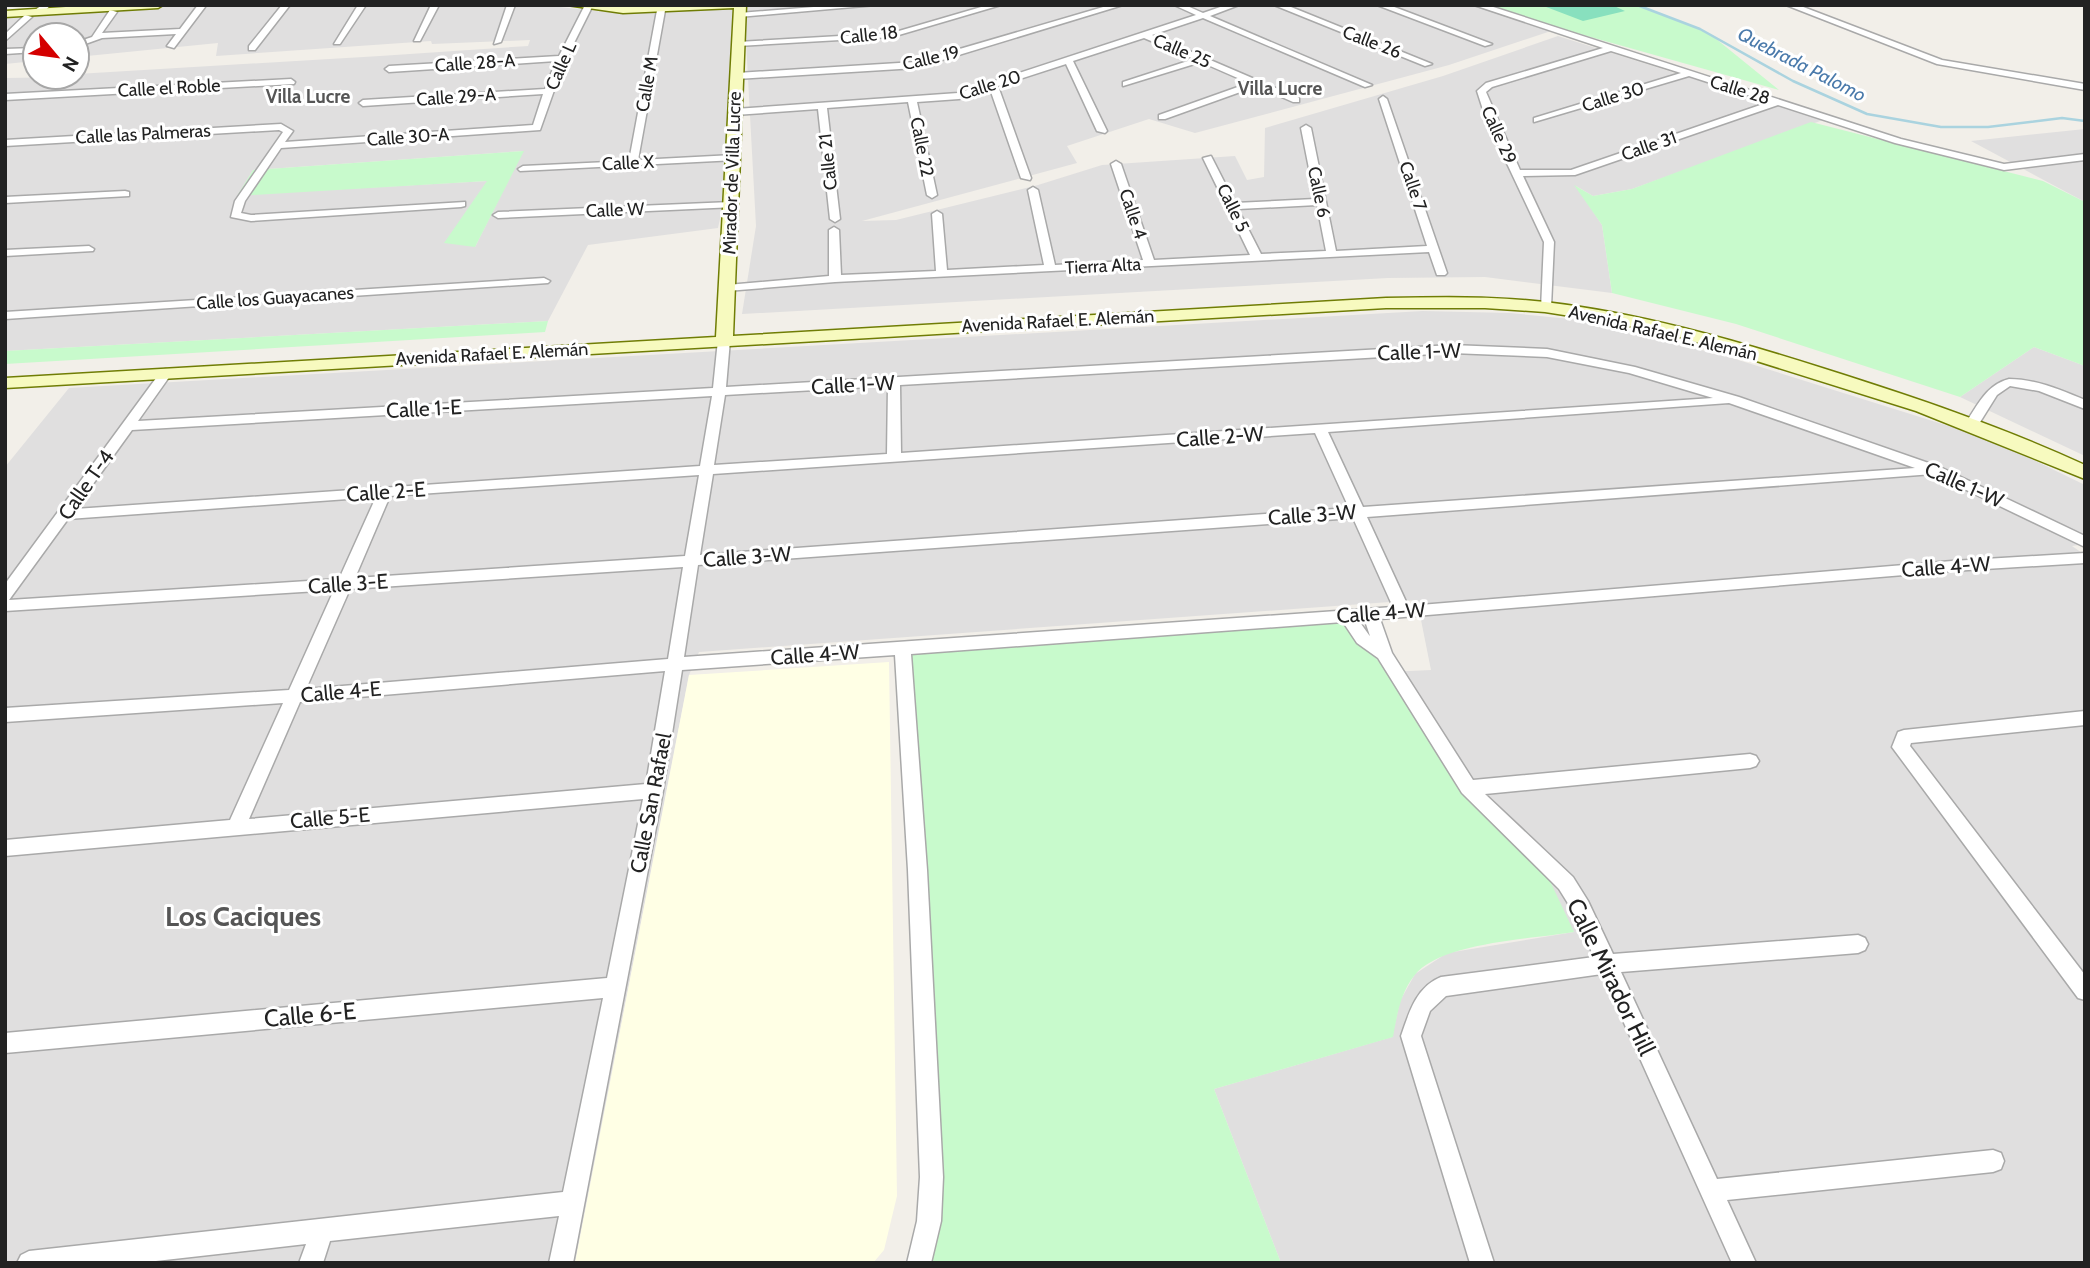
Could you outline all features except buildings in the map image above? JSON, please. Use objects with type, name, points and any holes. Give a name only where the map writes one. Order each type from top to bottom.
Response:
[{"type":"main road","points":[[39,10],[69,5]]},
{"type":"main road","points":[[572,5],[737,8]]},
{"type":"main road","name":"Mirador de Villa Lucre","points":[[725,334],[737,76],[737,8]]},
{"type":"main road","name":"Avenida Rafael E. Alemán","points":[[5,369],[1386,303],[1547,300],[1740,349],[1976,418],[2085,456]]},
{"type":"main road","name":"Avenida Rafael E. Alemán","points":[[5,383],[725,334]]},
{"type":"main road","name":"Avenida Rafael E. Alemán","points":[[1976,418],[2085,473]]},
{"type":"street","points":[[5,11],[158,5]]},
{"type":"street","points":[[251,48],[286,5]]},
{"type":"street","points":[[337,42],[362,5]]},
{"type":"street","points":[[417,39],[435,5]]},
{"type":"street","points":[[497,42],[511,5]]},
{"type":"street","points":[[737,8],[872,5]]},
{"type":"street","name":"Calle 18","points":[[738,44],[892,35],[997,5]]},
{"type":"street","name":"Calle 19","points":[[737,76],[916,65],[1119,5]]},
{"type":"street","points":[[1178,5],[1368,85]]},
{"type":"street","name":"Calle 20","points":[[735,112],[959,96],[1235,5]]},
{"type":"street","name":"Calle 26","points":[[1278,5],[1428,64]]},
{"type":"street","points":[[1381,5],[1488,44]]},
{"type":"street","points":[[1790,5],[1940,62],[2085,87]]},
{"type":"street","name":"Calle L","points":[[537,128],[560,58],[569,48],[588,6]]},
{"type":"street","name":"Calle 28","points":[[1484,6],[1688,75],[1898,141],[2004,167],[2085,157]]},
{"type":"street","points":[[171,46],[201,7]]},
{"type":"street","name":"Calle M","points":[[633,163],[661,7]]},
{"type":"street","points":[[95,38],[122,8]]},
{"type":"street","points":[[5,39],[39,10]]},
{"type":"street","points":[[91,39],[182,31]]},
{"type":"street","name":"Calle 25","points":[[1145,35],[1296,100]]},
{"type":"street","name":"Calle 29","points":[[1547,300],[1549,242],[1481,91],[1489,85],[1609,49]]},
{"type":"street","name":"Calle 28-A","points":[[389,69],[560,58]]},
{"type":"street","points":[[1126,84],[1202,59]]},
{"type":"street","points":[[1068,60],[1102,131]]},
{"type":"street","name":"Calle 30","points":[[1537,120],[1688,75]]},
{"type":"street","name":"Calle el Roble","points":[[5,97],[290,82]]},
{"type":"street","points":[[1162,117],[1258,83]]},
{"type":"street","points":[[993,85],[1026,178]]},
{"type":"street","name":"Calle 29-A","points":[[363,103],[548,91]]},
{"type":"street","name":"Calle 22","points":[[912,99],[932,195]]},
{"type":"street","name":"Calle 7","points":[[1383,99],[1441,273]]},
{"type":"street","name":"Calle 31","points":[[1516,173],[1572,173],[1779,102]]},
{"type":"street","name":"Calle 21","points":[[822,105],[834,224],[835,279]]},
{"type":"street","name":"Calle las Palmeras","points":[[5,143],[281,127],[289,131],[279,145]]},
{"type":"street","name":"Calle 30-A","points":[[279,145],[537,128]]},
{"type":"street","name":"Calle 6","points":[[1306,128],[1332,256]]},
{"type":"street","points":[[279,145],[240,201],[235,215],[251,218],[461,204]]},
{"type":"street","name":"Calle X","points":[[523,169],[733,158]]},
{"type":"street","name":"Calle 5","points":[[1208,158],[1258,259]]},
{"type":"street","name":"Calle 4","points":[[1116,164],[1150,264]]},
{"type":"street","points":[[1033,190],[1050,268]]},
{"type":"street","points":[[5,200],[125,194]]},
{"type":"street","points":[[1233,206],[1321,202]]},
{"type":"street","name":"Calle W","points":[[498,215],[731,205]]},
{"type":"street","points":[[937,214],[942,274]]},
{"type":"street","points":[[5,253],[89,249]]},
{"type":"street","name":"Tierra Alta","points":[[728,285],[1433,249]]},
{"type":"street","name":"Calle los Guayacanes","points":[[5,316],[544,281]]},
{"type":"street","name":"Calle San Rafael","points":[[561,1263],[654,791],[719,393],[725,334]]},
{"type":"street","name":"Calle 1-W","points":[[719,393],[1452,349],[1547,353],[1632,370],[1734,400],[1935,470],[2085,542]]},
{"type":"street","name":"Calle T-4","points":[[5,596],[166,373]]},
{"type":"street","points":[[1976,418],[1999,386],[2009,382],[2029,384],[2085,405]]},
{"type":"street","points":[[894,383],[894,458]]},
{"type":"street","name":"Calle 1-E","points":[[128,426],[719,393]]},
{"type":"street","name":"Calle 2-W","points":[[705,471],[1321,431],[1734,400]]},
{"type":"street","points":[[1321,431],[1403,612]]},
{"type":"street","name":"Calle 3-W","points":[[690,561],[1935,470]]},
{"type":"street","name":"Calle 2-E","points":[[66,514],[705,471]]},
{"type":"street","points":[[237,826],[385,492]]},
{"type":"street","name":"Calle 4-W","points":[[676,664],[902,650],[2085,558]]},
{"type":"street","name":"Calle 3-E","points":[[5,606],[690,561]]},
{"type":"street","name":"Calle Mirador Hill","points":[[1370,614],[1384,654],[1468,788],[1566,883],[1609,964],[1709,1191],[1744,1263]]},
{"type":"street","name":"Calle Mirador Hill","points":[[1347,616],[1363,639],[1384,654]]},
{"type":"street","points":[[902,650],[924,999],[930,1186],[925,1239],[919,1263]]},
{"type":"street","name":"Calle 4-E","points":[[5,715],[676,664]]},
{"type":"street","points":[[2085,718],[1904,737],[1901,740],[1901,747],[2085,991]]},
{"type":"street","points":[[1468,788],[1750,761]]},
{"type":"street","name":"Calle 5-E","points":[[5,848],[654,791]]},
{"type":"street","points":[[1482,1263],[1411,1036],[1422,1005],[1441,987],[1609,964],[1858,944]]},
{"type":"street","name":"Calle 6-E","points":[[5,1043],[615,987]]},
{"type":"street","points":[[1709,1191],[1993,1161]]},
{"type":"street","points":[[29,1263],[572,1203]]},
{"type":"street","points":[[311,1263],[322,1230]]},
{"type":"shaded area","points":[[194,5],[541,5],[615,13],[740,5],[733,158],[718,228],[588,245],[548,321],[5,351],[5,78],[21,78],[21,91],[91,91],[91,73],[528,46],[530,40],[432,44],[431,41],[216,56],[218,43],[91,56],[91,21],[21,21],[21,62],[5,64],[5,17]],"holes":[[[523,151],[475,247],[488,181],[238,195],[253,170]]]},
{"type":"shaded area","points":[[744,5],[1489,5],[1485,7],[1557,29],[1449,65],[1195,133],[1149,119],[1067,146],[1077,163],[862,221],[896,220],[1038,185],[1102,165],[1235,156],[1247,180],[1264,177],[1265,128],[1443,76],[1558,36],[1823,120],[1632,189],[1593,196],[1576,186],[1602,225],[1612,293],[1485,277],[1388,278],[742,314],[756,226]]},
{"type":"shaded area","points":[[2085,129],[2085,202],[1971,141]]},
{"type":"shaded area","points":[[1423,311],[1510,313],[1591,321],[1732,358],[1990,439],[2085,485],[2085,544],[2072,546],[2085,555],[2085,1263],[1281,1263],[1214,1089],[1392,1037],[1400,1001],[1415,974],[1447,953],[1574,932],[1465,789],[1388,672],[1431,670],[1417,600],[699,652],[689,675],[575,1263],[5,1263],[5,467],[69,388]]},
{"type":"shaded area","points":[[2034,347],[2085,366],[2085,456],[1960,397]]},
{"type":"shaded area","points":[[889,662],[897,1196],[884,1250],[873,1263],[575,1263],[689,675]]},
{"type":"green space","points":[[1541,5],[1612,5],[1625,11],[1583,21]]},
{"type":"green space","points":[[1640,5],[1710,34],[1779,90],[1484,7]]},
{"type":"green space","points":[[1811,122],[2043,181],[2085,202],[2085,366],[2034,347],[1960,397],[1736,324],[1612,293],[1602,225],[1574,185],[1593,196],[1632,189]]},
{"type":"green space","points":[[524,151],[475,247],[444,243],[487,181],[237,196],[253,170]]},
{"type":"green space","points":[[548,321],[545,332],[5,364],[5,351]]},
{"type":"green space","points":[[1340,616],[1388,672],[1465,789],[1542,864],[1574,932],[1488,944],[1444,956],[1426,965],[1409,983],[1400,1005],[1393,1037],[1214,1089],[1281,1263],[919,1263],[924,1249],[903,650]]},
{"type":"waterway","name":"Quebrada Palomo","points":[[1637,5],[1700,29],[1793,81],[1867,114],[1941,127],[1988,127],[2062,118],[2085,121]]},
{"type":"district","name":"Villa Lucre","points":[[1280,88]]},
{"type":"district","name":"Villa Lucre","points":[[308,96]]},
{"type":"district","name":"Los Caciques","points":[[243,916]]}]
